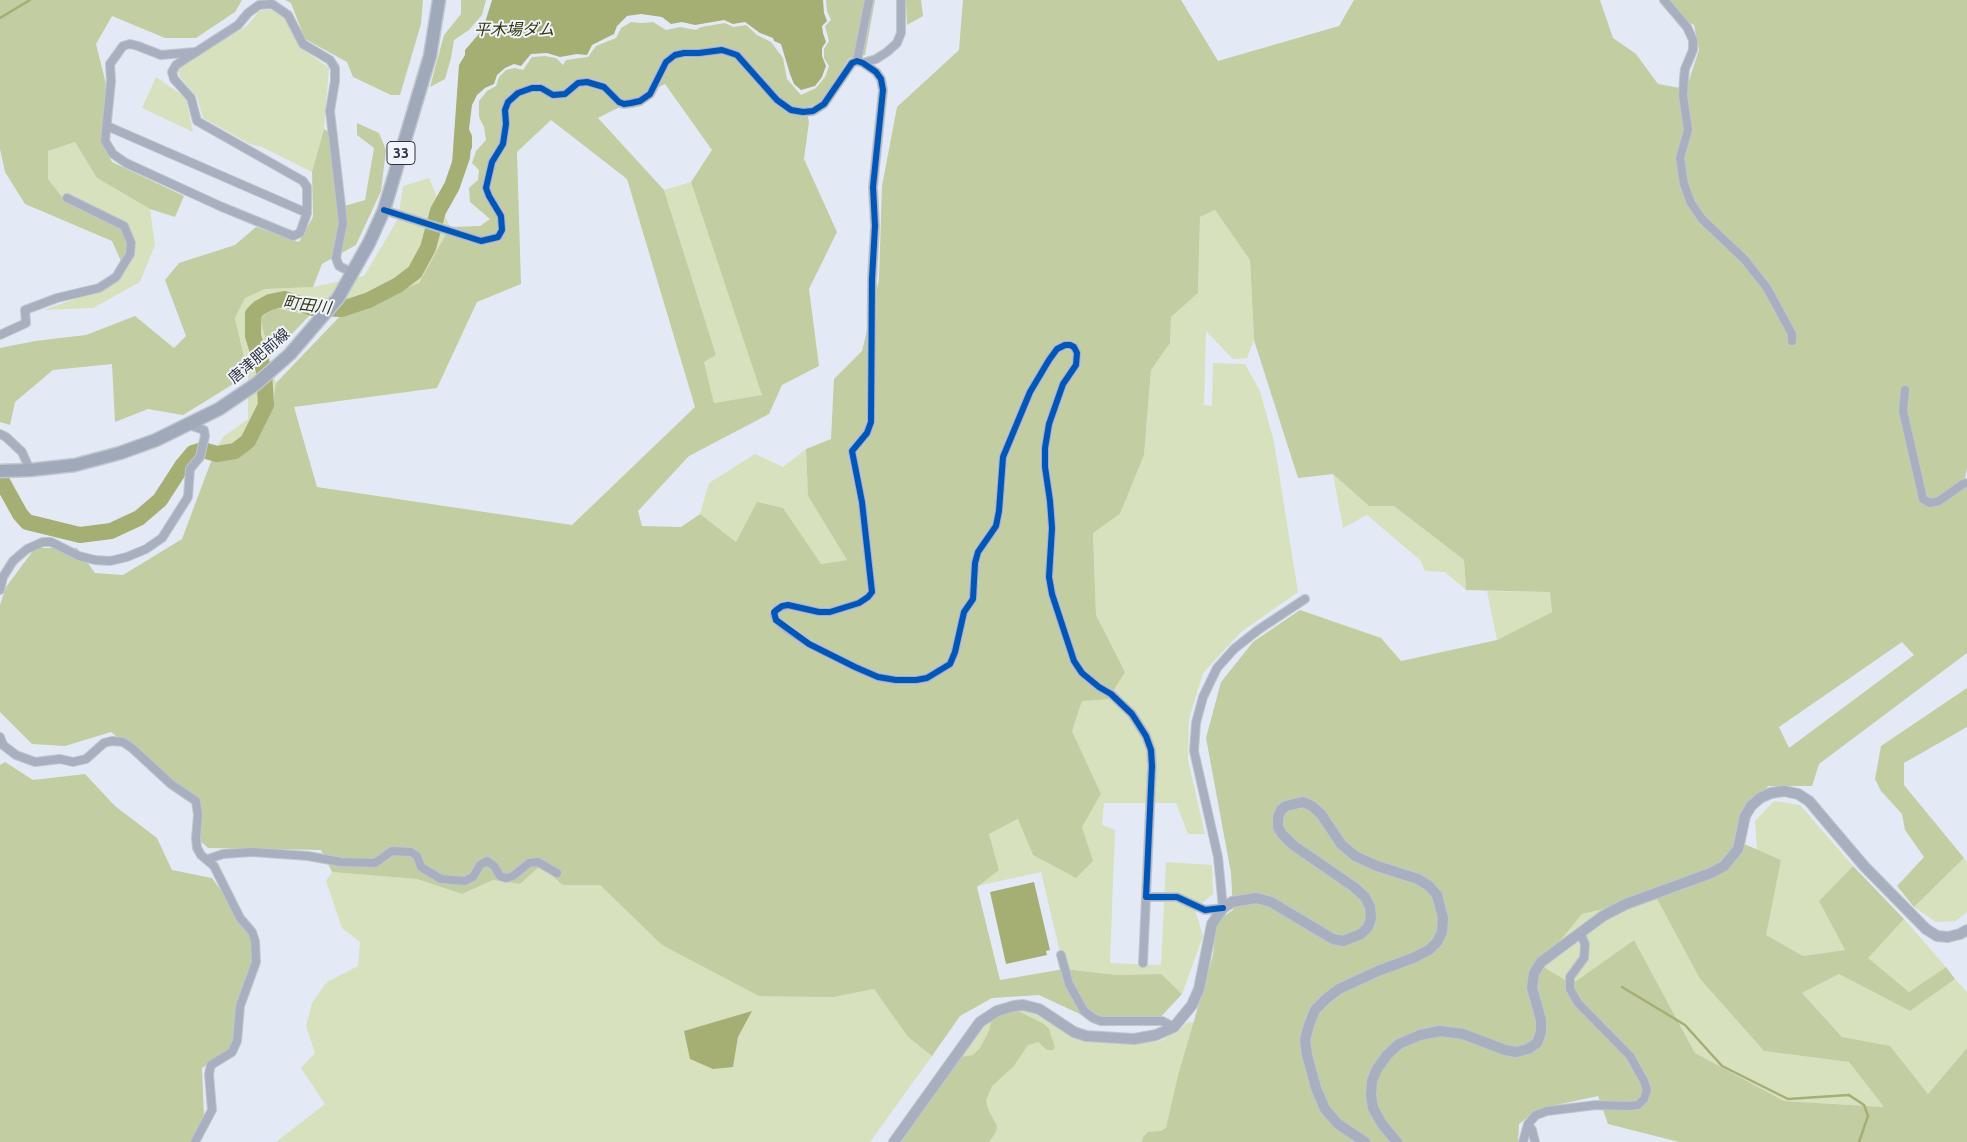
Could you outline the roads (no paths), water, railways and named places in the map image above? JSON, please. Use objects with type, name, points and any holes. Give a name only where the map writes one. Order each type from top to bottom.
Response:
[{"type":"main road","name":"唐津肥前線","points":[[3,471],[30,470],[75,464],[120,453],[189,425],[219,409],[256,384],[313,329],[338,298],[353,273],[384,210],[430,56],[439,0]]},
{"type":"street","points":[[860,62],[868,0]]},
{"type":"street","points":[[384,210],[481,241],[498,238],[502,230],[501,216],[488,196],[486,188],[492,162],[503,144],[506,124],[505,110],[508,102],[518,93],[532,88],[541,88],[553,95],[565,94],[578,83],[587,82],[604,86],[618,102],[624,104],[631,103],[640,101],[650,94],[666,62],[675,55],[722,50],[737,55],[777,100],[791,110],[813,111],[824,104],[852,62],[876,59],[897,43],[900,32],[901,0]]},
{"type":"street","points":[[1664,0],[1687,26],[1693,40],[1693,50],[1684,69],[1683,96],[1688,130],[1680,158],[1684,184],[1691,203],[1702,219],[1746,260],[1767,288],[1792,334],[1792,341]]},
{"type":"street","points":[[194,52],[162,55],[130,44],[123,46],[110,64],[111,81],[105,141],[113,154],[126,163],[222,207],[293,236],[300,233],[307,213],[307,187],[303,181],[197,121],[191,98],[174,79],[172,72],[176,65],[194,52],[238,25],[248,12],[259,5],[272,4],[288,15],[303,44],[330,60],[335,68],[335,81],[330,111],[343,223],[336,258],[339,266],[353,273]]},
{"type":"street","points":[[860,62],[876,72],[881,79],[883,90],[873,187],[875,226],[870,422],[867,433],[852,452],[862,502],[872,592],[868,597],[859,602],[830,612],[819,612],[788,605],[776,609],[774,615],[776,620],[787,630],[809,644],[878,677],[896,680],[928,678],[950,664],[956,652],[964,612],[972,598],[975,563],[978,552],[996,526],[1003,457],[1030,392],[1049,360],[1057,349],[1065,345],[1074,347],[1077,353],[1076,365],[1063,384],[1048,424],[1045,448],[1045,467],[1052,528],[1049,576],[1052,594],[1068,650],[1074,662],[1082,673],[1111,694],[1132,714],[1146,736],[1151,750],[1152,766],[1143,963]]},
{"type":"street","points":[[106,126],[307,213]]},
{"type":"street","points":[[0,335],[26,323],[25,310],[57,298],[99,288],[116,277],[130,254],[131,243],[124,226],[67,198]]},
{"type":"street","points":[[1905,390],[1903,411],[1923,499],[1930,503],[1939,501],[1967,483]]},
{"type":"street","points":[[0,590],[3,576],[13,561],[27,549],[43,542],[51,542],[79,556],[110,561],[127,557],[146,549],[162,538],[188,497],[190,469],[200,457],[204,430],[189,425]]},
{"type":"street","points":[[0,434],[22,452],[30,470]]},
{"type":"street","points":[[1223,908],[1218,857],[1194,751],[1196,723],[1202,698],[1217,668],[1234,649],[1258,630],[1305,599]]},
{"type":"street","points":[[1,744],[16,755],[34,762],[60,759],[73,762],[86,759],[104,743],[112,741],[123,742],[171,784],[196,801],[198,815],[197,848],[201,855],[214,866],[240,918],[252,932],[255,941],[256,962],[240,1006],[237,1041],[232,1052],[211,1065],[209,1074],[212,1110],[195,1142]]},
{"type":"street","points":[[1397,1142],[1382,1124],[1373,1108],[1371,1095],[1374,1075],[1387,1055],[1399,1044],[1420,1035],[1440,1031],[1463,1034],[1505,1050],[1516,1052],[1528,1050],[1537,1043],[1541,1032],[1541,1020],[1532,988],[1534,972],[1541,962],[1603,916],[1626,904],[1711,873],[1724,866],[1738,849],[1745,816],[1751,806],[1760,798],[1771,793],[1784,791],[1798,794],[1809,801],[1864,866],[1926,929],[1937,936],[1948,937],[1967,930]]},
{"type":"street","points":[[894,1142],[980,1022],[997,1011],[1023,1005],[1039,1009],[1074,1032],[1086,1036],[1134,1039],[1156,1035],[1174,1027],[1192,1005],[1199,989],[1212,924],[1223,908],[1232,902],[1256,898],[1270,902],[1333,940],[1343,941],[1361,934],[1368,927],[1371,918],[1370,907],[1365,897],[1354,887],[1293,845],[1278,827],[1278,817],[1286,806],[1294,802],[1303,802],[1312,806],[1321,814],[1341,844],[1355,856],[1377,866],[1418,879],[1429,886],[1437,895],[1443,918],[1442,932],[1437,942],[1429,950],[1339,989],[1315,1010],[1309,1025],[1305,1040],[1307,1055],[1316,1088],[1325,1109],[1338,1124],[1364,1142]]},
{"type":"street","points":[[208,859],[223,854],[252,852],[308,856],[341,862],[376,863],[392,851],[411,852],[417,856],[422,867],[441,879],[465,881],[472,877],[480,865],[487,861],[494,866],[500,876],[506,878],[513,876],[529,863],[538,862],[557,873]]},
{"type":"street","points":[[1146,897],[1177,897],[1206,910],[1223,908]]},
{"type":"street","points":[[1523,1142],[1528,1124],[1536,1115],[1547,1111],[1596,1105],[1638,1105],[1644,1099],[1647,1090],[1630,1056],[1578,1002],[1570,989],[1570,977],[1584,958],[1585,944],[1580,933]]},
{"type":"street","points":[[1061,955],[1069,984],[1084,1011],[1093,1018],[1101,1021],[1162,1022],[1174,1027]]},
{"type":"street","points":[[1528,1124],[1532,1130],[1535,1142]]},
{"type":"water","name":"平木場ダム","points":[[492,0],[823,0],[827,21],[822,26],[826,42],[822,48],[822,56],[826,66],[822,77],[815,86],[801,90],[794,84],[781,44],[774,41],[773,38],[760,33],[745,22],[733,24],[724,20],[695,25],[682,22],[671,24],[662,17],[641,14],[627,16],[617,26],[614,34],[592,45],[587,55],[577,54],[560,57],[547,53],[531,54],[521,66],[514,64],[505,68],[497,75],[494,84],[485,88],[477,95],[472,105],[469,129],[472,138],[472,148],[464,160],[455,157],[452,164],[459,65],[465,55],[465,50],[483,29]]},
{"type":"water","points":[[1034,882],[1050,950],[1046,951],[1047,955],[1006,964],[990,892]]},
{"type":"water","points":[[752,1011],[738,1037],[733,1067],[713,1069],[690,1059],[684,1031]]},
{"type":"waterway","points":[[0,18],[30,0]]},
{"type":"waterway","name":"町田川","points":[[0,478],[20,514],[27,522],[80,535],[111,531],[139,518],[160,500],[182,466],[193,453],[203,450],[217,454],[235,451],[248,441],[266,405],[264,371],[253,336],[253,314],[270,302],[284,299],[313,308],[342,309],[369,300],[398,285],[415,272],[428,248],[438,211],[452,186],[462,157],[464,137]]},
{"type":"waterway","points":[[1622,987],[1685,1025],[1722,1066],[1788,1099],[1849,1095],[1864,1105],[1868,1116],[1859,1142]]}]
